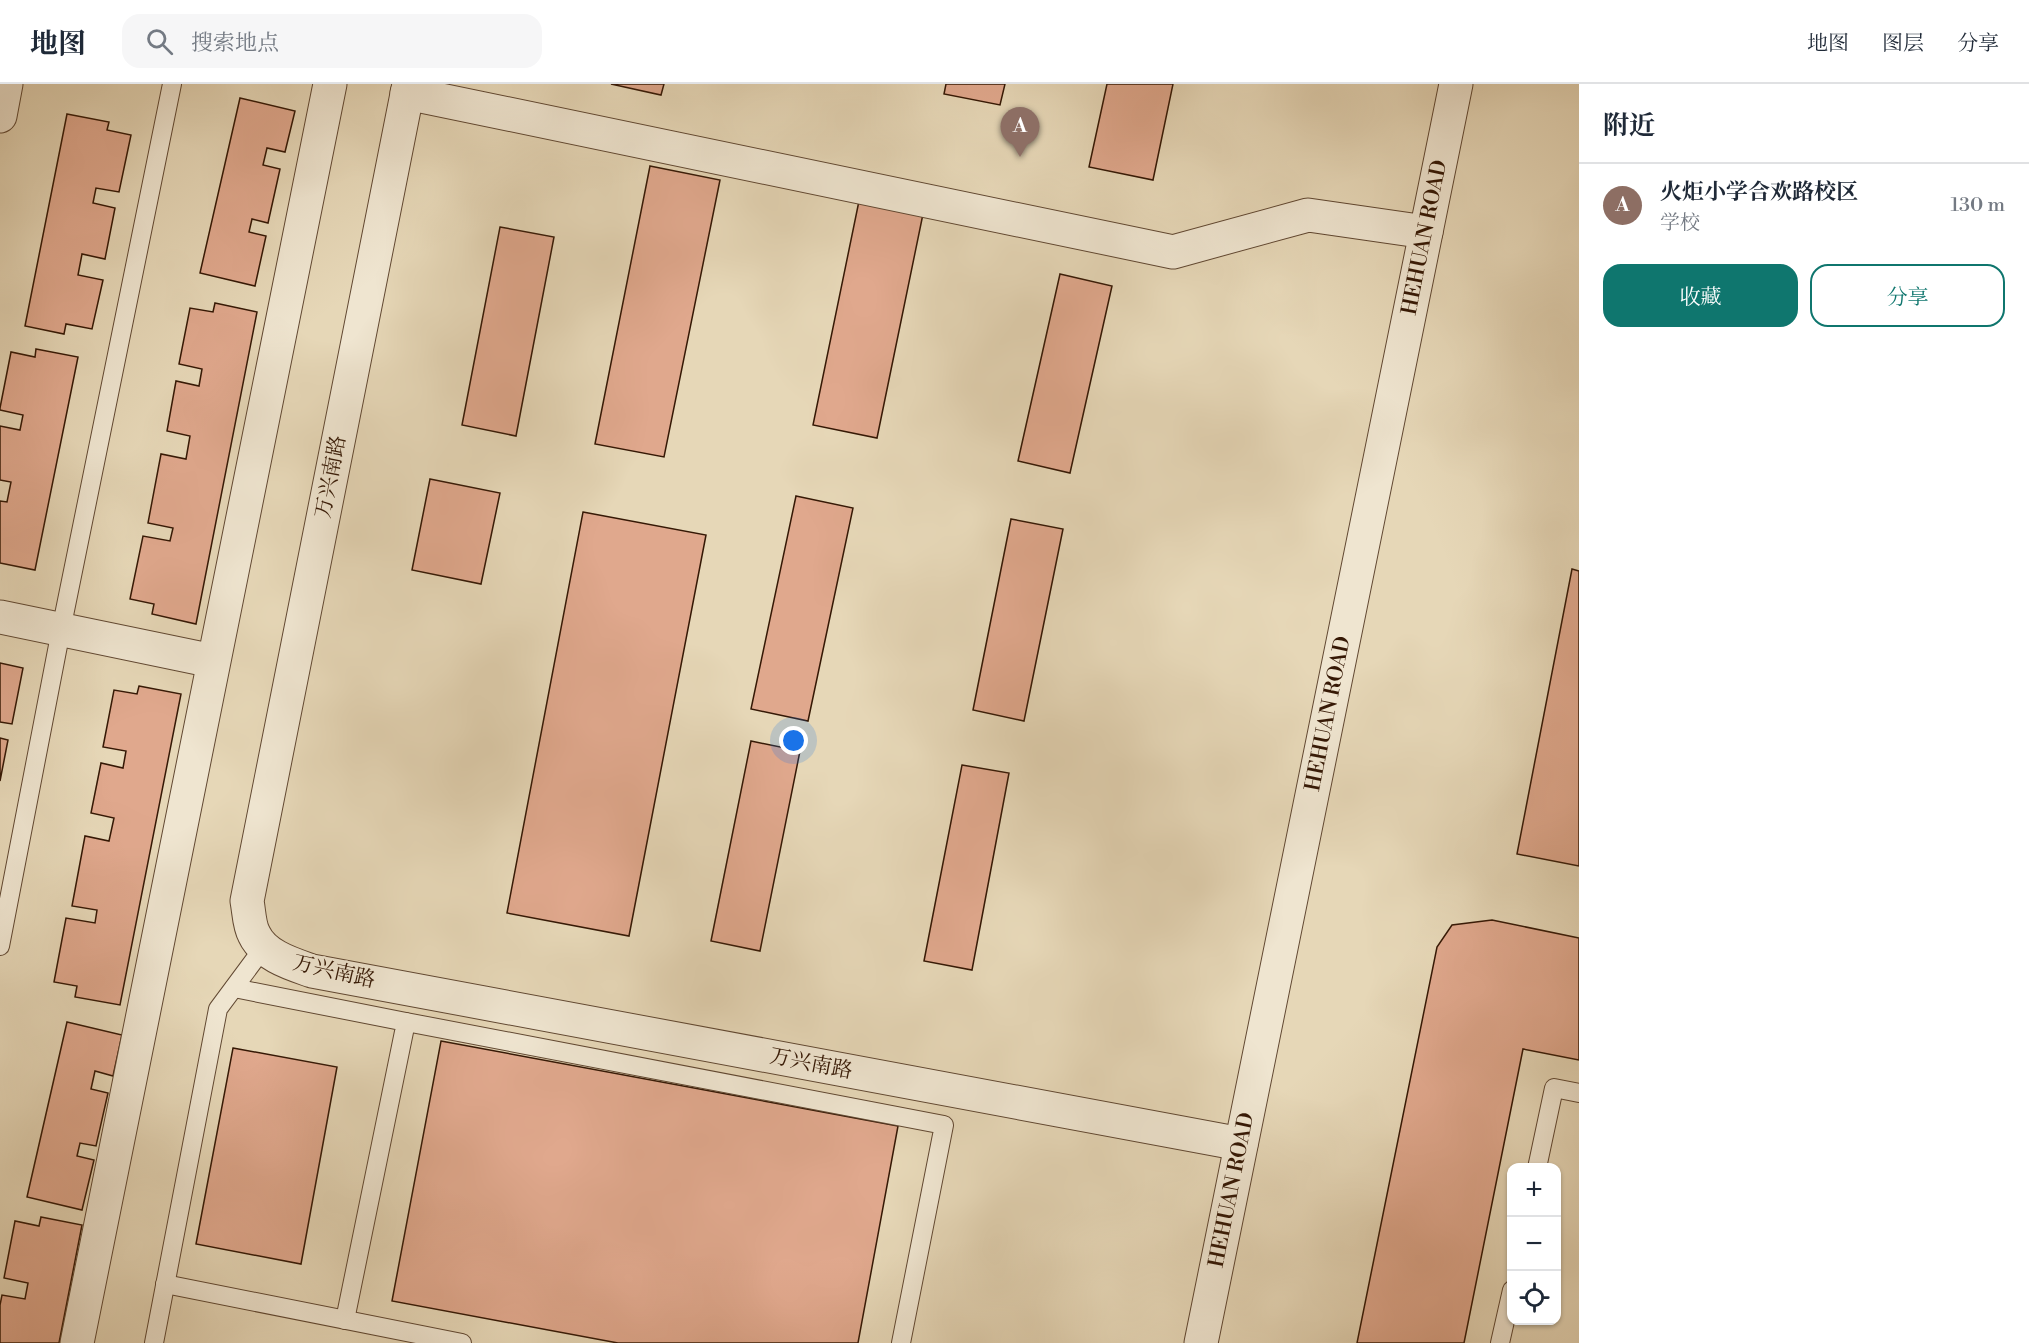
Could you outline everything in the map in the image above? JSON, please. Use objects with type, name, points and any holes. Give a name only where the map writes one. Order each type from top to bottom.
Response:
[{"type":"street","points":[[0,116],[6,84]]},
{"type":"street","points":[[77,1343],[330,84]]},
{"type":"street","name":"HEHUAN ROAD","points":[[1201,1343],[1456,84]]},
{"type":"street","points":[[408,89],[1173,252],[1308,215],[1426,232]]},
{"type":"street","name":"万兴南路","points":[[408,89],[247,902],[254,934],[264,947],[285,962],[312,971],[1241,1144]]},
{"type":"street","points":[[0,617],[213,662]]},
{"type":"lane","points":[[0,946],[61,630],[172,84]]},
{"type":"lane","points":[[154,1343],[218,1009],[264,947]]},
{"type":"lane","points":[[234,988],[944,1125],[901,1343]]},
{"type":"lane","points":[[345,1320],[406,1022]]},
{"type":"lane","points":[[1538,1163],[1554,1088],[1579,1093]]},
{"type":"lane","points":[[165,1284],[462,1343]]},
{"type":"lane","points":[[1500,1343],[1507,1312]]},
{"type":"building","points":[[611,84],[664,84],[661,95]]},
{"type":"building","points":[[946,84],[1005,84],[1000,105],[944,94]]},
{"type":"building","points":[[1107,84],[1173,84],[1153,180],[1089,167]]},
{"type":"building","points":[[240,98],[295,111],[285,152],[267,148],[263,165],[280,169],[268,223],[252,219],[249,232],[266,236],[255,286],[200,273]]},
{"type":"building","points":[[67,114],[109,122],[107,130],[131,135],[119,192],[96,188],[93,203],[115,208],[105,259],[82,254],[78,275],[103,280],[92,329],[66,324],[64,334],[25,326]]},
{"type":"building","points":[[650,166],[720,180],[664,457],[595,444]]},
{"type":"building","points":[[859,201],[923,214],[877,438],[813,425]]},
{"type":"building","points":[[500,227],[554,237],[516,436],[462,425]]},
{"type":"building","points":[[1060,274],[1112,286],[1070,473],[1018,461]]},
{"type":"building","points":[[215,303],[257,312],[196,624],[152,614],[154,604],[130,599],[143,536],[170,541],[173,528],[148,523],[161,454],[186,459],[190,436],[167,431],[176,381],[199,386],[202,369],[179,364],[190,308],[213,312]]},
{"type":"building","points":[[36,349],[78,357],[35,570],[0,563],[0,501],[7,502],[11,482],[0,480],[0,426],[20,430],[23,415],[0,410],[0,408],[11,352],[35,357]]},
{"type":"building","points":[[430,479],[500,493],[481,584],[412,570]]},
{"type":"building","points":[[796,496],[853,508],[808,721],[751,709]]},
{"type":"building","points":[[583,512],[706,535],[629,936],[507,913]]},
{"type":"building","points":[[1011,519],[1063,529],[1024,721],[973,710]]},
{"type":"building","points":[[1572,569],[1579,571],[1579,866],[1517,854]]},
{"type":"building","points":[[0,663],[23,668],[12,724],[0,722]]},
{"type":"building","points":[[139,686],[181,694],[120,1005],[75,997],[77,986],[54,982],[66,918],[95,923],[97,910],[72,906],[85,836],[109,841],[114,818],[91,813],[101,763],[123,768],[126,751],[103,747],[114,690],[137,694]]},
{"type":"building","points":[[0,738],[8,740],[0,781]]},
{"type":"building","points":[[751,741],[800,751],[760,951],[711,941]]},
{"type":"building","points":[[962,765],[1009,773],[972,970],[924,961]]},
{"type":"building","points":[[1492,920],[1579,938],[1579,1060],[1523,1049],[1464,1343],[1357,1343],[1437,947],[1452,925]]},
{"type":"building","points":[[67,1022],[122,1035],[113,1076],[95,1071],[91,1089],[108,1093],[96,1146],[80,1143],[77,1156],[94,1160],[82,1210],[27,1197]]},
{"type":"building","points":[[441,1041],[898,1126],[858,1343],[618,1343],[392,1301]]},
{"type":"building","points":[[233,1048],[337,1067],[301,1264],[196,1244]]},
{"type":"building","points":[[41,1217],[82,1225],[59,1343],[0,1343],[2,1295],[25,1299],[28,1283],[4,1278],[15,1221],[39,1226]]},
{"type":"place","name":"火炬小学合欢路校区","points":[[1020,157]]}]
